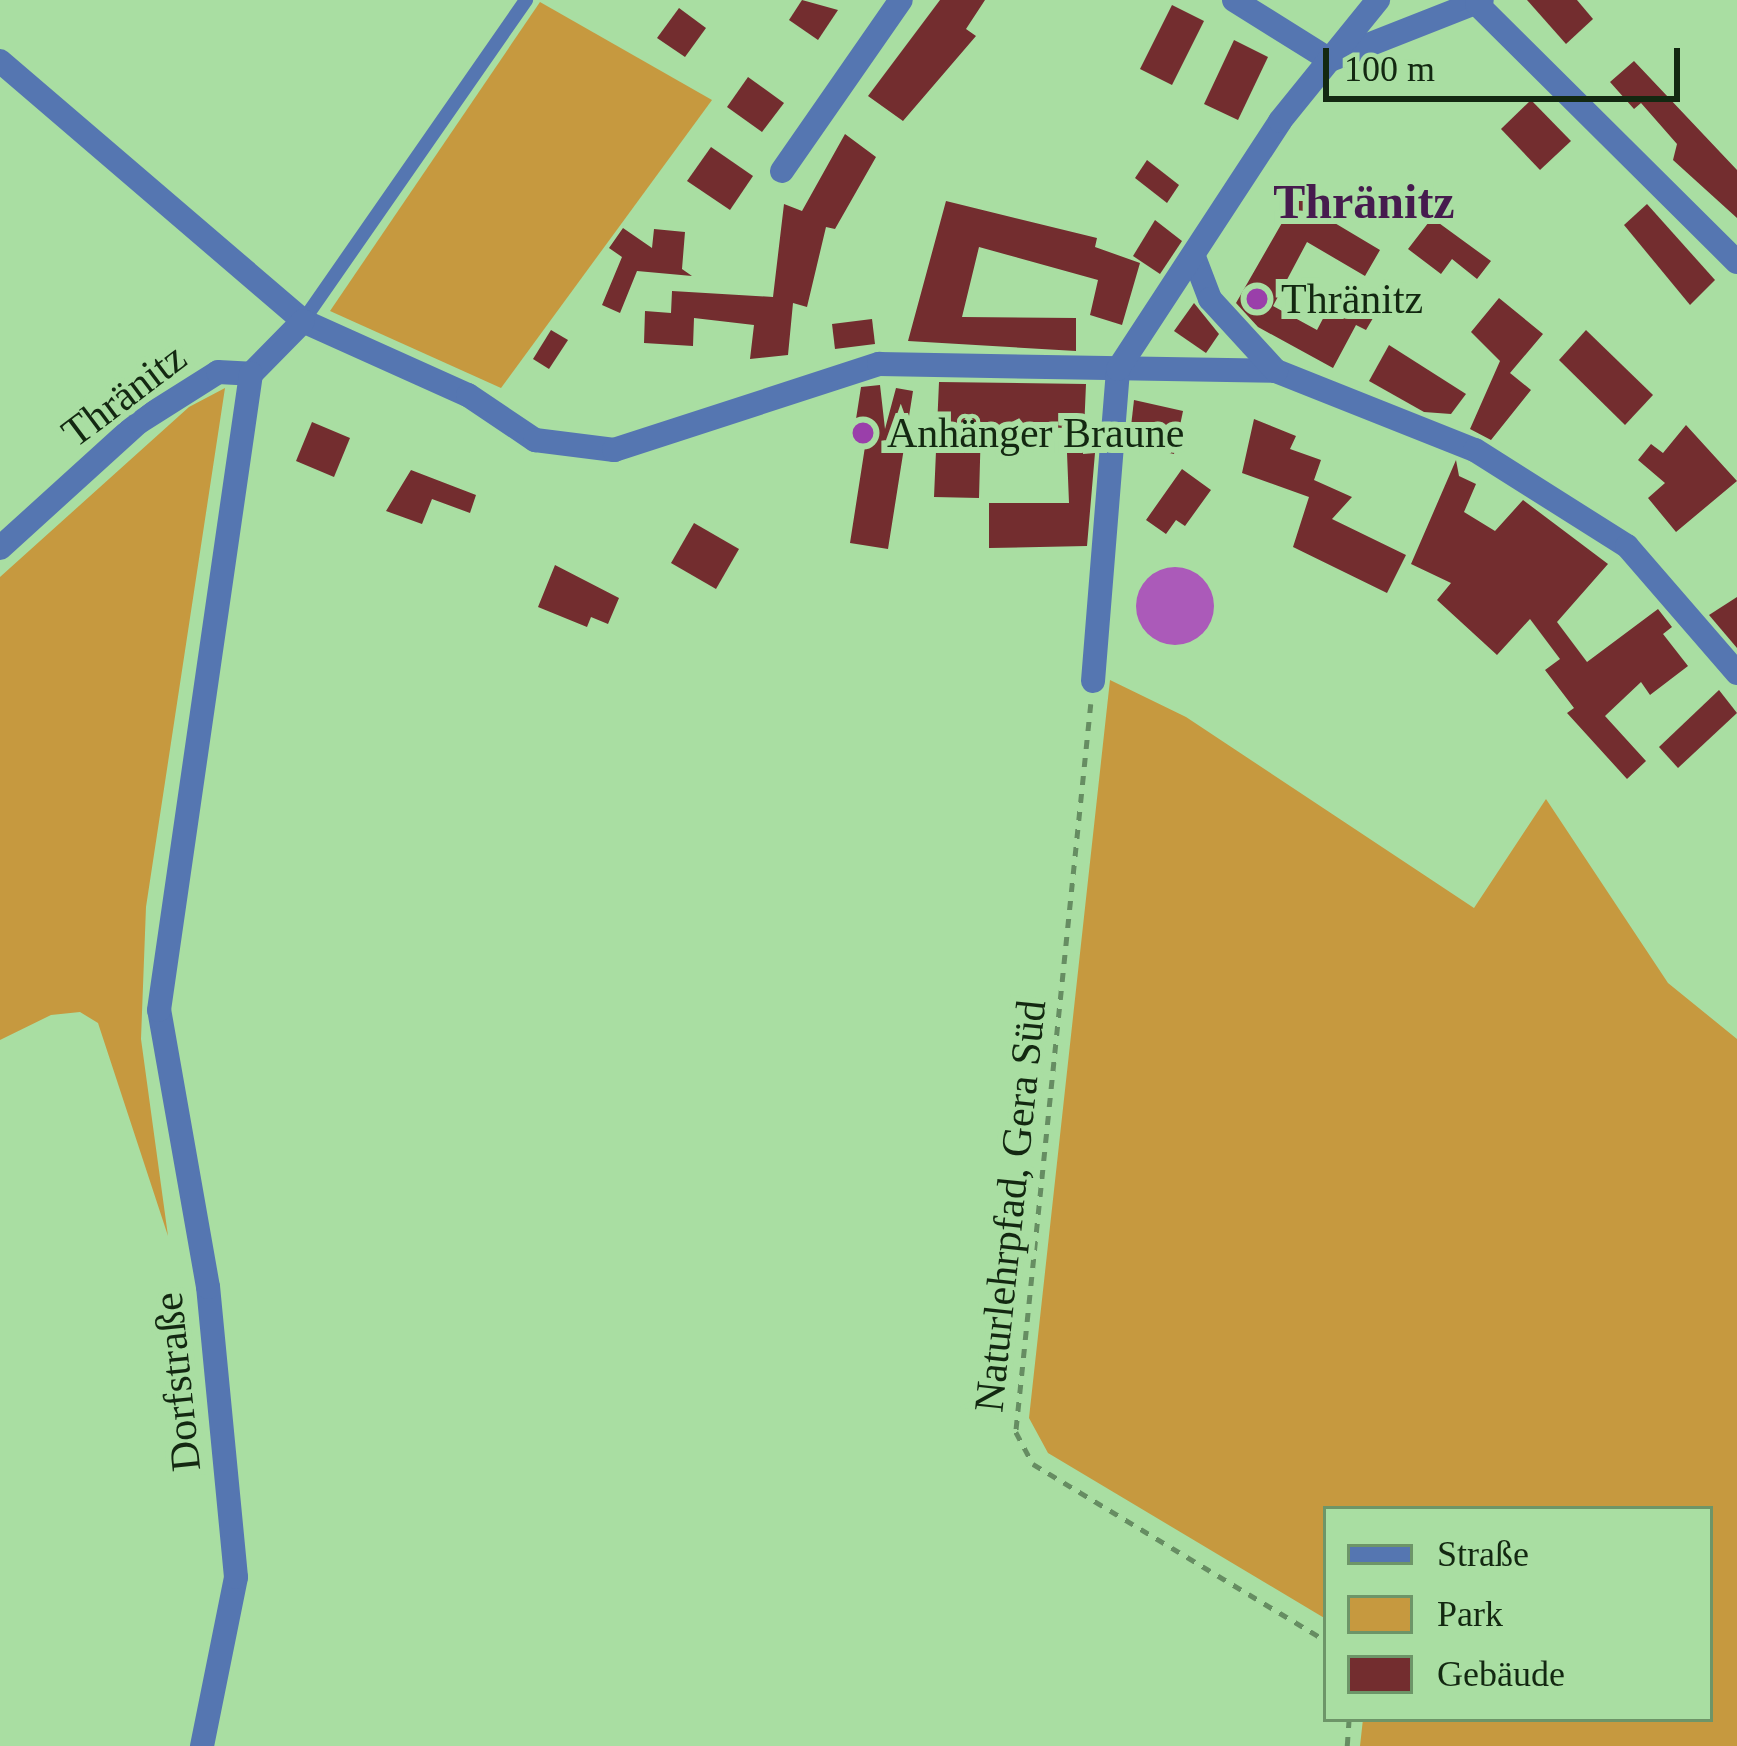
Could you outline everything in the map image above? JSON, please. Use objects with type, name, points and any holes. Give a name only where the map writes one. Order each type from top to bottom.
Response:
[{"type":"street","points":[[782,171],[902,0]]},
{"type":"street","points":[[1234,0],[1330,60]]},
{"type":"street","points":[[1093,681],[1118,368],[1330,60],[1378,0]]},
{"type":"street","points":[[1330,60],[1479,2],[1737,262]]},
{"type":"street","points":[[0,61],[303,321],[468,394],[535,440],[614,450],[879,364],[1276,371],[1475,451],[1627,546],[1737,673]]},
{"type":"street","points":[[1194,257],[1210,299],[1276,371]]},
{"type":"street","name":"Thränitz","points":[[0,548],[190,386],[218,372],[251,374],[303,321]]},
{"type":"street","name":"Dorfstraße","points":[[202,1746],[236,1577],[208,1287],[159,1010],[251,374]]},
{"type":"lane","points":[[303,321],[526,0]]},
{"type":"path","name":"Naturlehrpfad, Gera Süd","points":[[1093,681],[1016,1432],[1034,1464],[1323,1639]]},
{"type":"green space","points":[[540,2],[712,100],[501,388],[330,311]]},
{"type":"green space","points":[[225,388],[146,907],[141,1039],[168,1236],[98,1023],[80,1012],[51,1015],[0,1040],[0,577],[189,407]]},
{"type":"green space","points":[[1110,680],[1186,717],[1474,908],[1546,799],[1668,983],[1737,1039],[1737,1746],[1360,1746],[1363,1722],[1713,1722],[1713,1506],[1323,1506],[1323,1617],[1048,1453],[1029,1418]]},
{"type":"shaded area","points":[[1175,567],[1203,578],[1214,606],[1203,634],[1175,645],[1147,634],[1136,606],[1147,578]]},
{"type":"building","points":[[802,0],[838,10],[818,40],[789,20]]},
{"type":"building","points":[[940,0],[985,0],[966,29],[976,36],[903,121],[868,96]]},
{"type":"building","points":[[1527,0],[1577,0],[1593,19],[1566,44]]},
{"type":"building","points":[[1172,5],[1204,21],[1172,85],[1140,69]]},
{"type":"building","points":[[679,8],[706,28],[685,57],[657,38]]},
{"type":"building","points":[[1234,40],[1268,57],[1238,120],[1204,104]]},
{"type":"building","points":[[1634,61],[1737,170],[1737,218],[1673,160],[1677,144],[1641,103],[1634,109],[1610,82]]},
{"type":"building","points":[[748,77],[784,103],[762,132],[727,107]]},
{"type":"building","points":[[1531,100],[1571,141],[1540,170],[1501,129]]},
{"type":"building","points":[[845,134],[876,157],[835,229],[826,227],[807,307],[793,303],[788,355],[750,359],[754,325],[694,318],[693,346],[644,343],[645,311],[671,313],[672,291],[773,297],[784,204],[802,211]]},
{"type":"building","points":[[711,147],[753,176],[730,210],[687,181]]},
{"type":"building","points":[[1147,160],[1179,185],[1167,203],[1135,178]]},
{"type":"building","name":"Thränitz","points":[[1302,188],[1335,207],[1328,219],[1380,250],[1365,276],[1307,242],[1273,306],[1317,330],[1337,292],[1376,313],[1366,330],[1356,325],[1333,368],[1258,327],[1236,303]]},
{"type":"building","points":[[946,201],[1097,238],[1095,247],[1140,263],[1122,325],[1090,315],[1098,280],[979,247],[962,317],[1076,318],[1076,351],[908,341]]},
{"type":"building","points":[[1647,204],[1715,280],[1690,305],[1624,225]]},
{"type":"building","points":[[1432,218],[1491,261],[1477,279],[1452,259],[1441,274],[1408,249]]},
{"type":"building","points":[[1155,220],[1182,241],[1160,274],[1133,256]]},
{"type":"building","points":[[623,228],[652,248],[654,229],[685,232],[682,269],[692,276],[637,271],[620,313],[602,305],[622,257],[609,248]]},
{"type":"building","points":[[1499,298],[1543,334],[1510,373],[1531,390],[1491,440],[1470,429],[1500,361],[1471,332]]},
{"type":"building","points":[[1194,303],[1219,334],[1206,353],[1174,331]]},
{"type":"building","points":[[872,319],[875,344],[835,349],[832,324]]},
{"type":"building","points":[[551,330],[568,340],[549,369],[533,359]]},
{"type":"building","points":[[1586,330],[1653,395],[1625,425],[1559,360]]},
{"type":"building","points":[[1389,345],[1466,394],[1451,414],[1424,412],[1369,381]]},
{"type":"building","points":[[939,382],[1086,384],[1083,454],[1095,453],[1087,546],[989,548],[989,503],[1069,503],[1066,428],[981,425],[979,498],[934,497]]},
{"type":"building","points":[[880,385],[885,429],[896,388],[913,391],[888,549],[850,543],[869,421],[856,419],[861,387]]},
{"type":"building","points":[[1134,400],[1183,411],[1174,454],[1129,444]]},
{"type":"building","points":[[1254,419],[1296,436],[1290,449],[1321,460],[1314,480],[1352,497],[1332,519],[1406,555],[1387,593],[1293,547],[1309,497],[1242,473]]},
{"type":"building","points":[[312,422],[350,438],[334,477],[296,461]]},
{"type":"building","points":[[1686,425],[1737,481],[1676,532],[1648,498],[1665,483],[1638,460],[1651,444],[1663,453]]},
{"type":"building","points":[[1456,460],[1459,476],[1476,484],[1464,512],[1495,531],[1523,500],[1608,564],[1557,622],[1587,662],[1658,609],[1672,627],[1663,634],[1688,666],[1650,695],[1641,682],[1605,716],[1646,761],[1627,779],[1567,713],[1574,708],[1545,670],[1560,659],[1530,619],[1497,655],[1437,600],[1451,583],[1411,564]]},
{"type":"building","points":[[1182,469],[1211,490],[1185,526],[1176,520],[1166,534],[1146,520]]},
{"type":"building","points":[[411,470],[476,495],[470,513],[432,499],[422,524],[386,511]]},
{"type":"building","points":[[694,523],[739,549],[716,589],[671,563]]},
{"type":"building","points":[[555,565],[619,598],[608,624],[591,617],[587,627],[538,607]]},
{"type":"building","points":[[1737,597],[1737,648],[1709,615]]},
{"type":"building","points":[[1719,690],[1737,713],[1678,768],[1659,747]]},
{"type":"place","name":"Thränitz","points":[[1257,299]]},
{"type":"place","name":"Anhänger Braune","points":[[863,433]]},
{"type":"district","name":"Thränitz","points":[[1364,202]]}]
